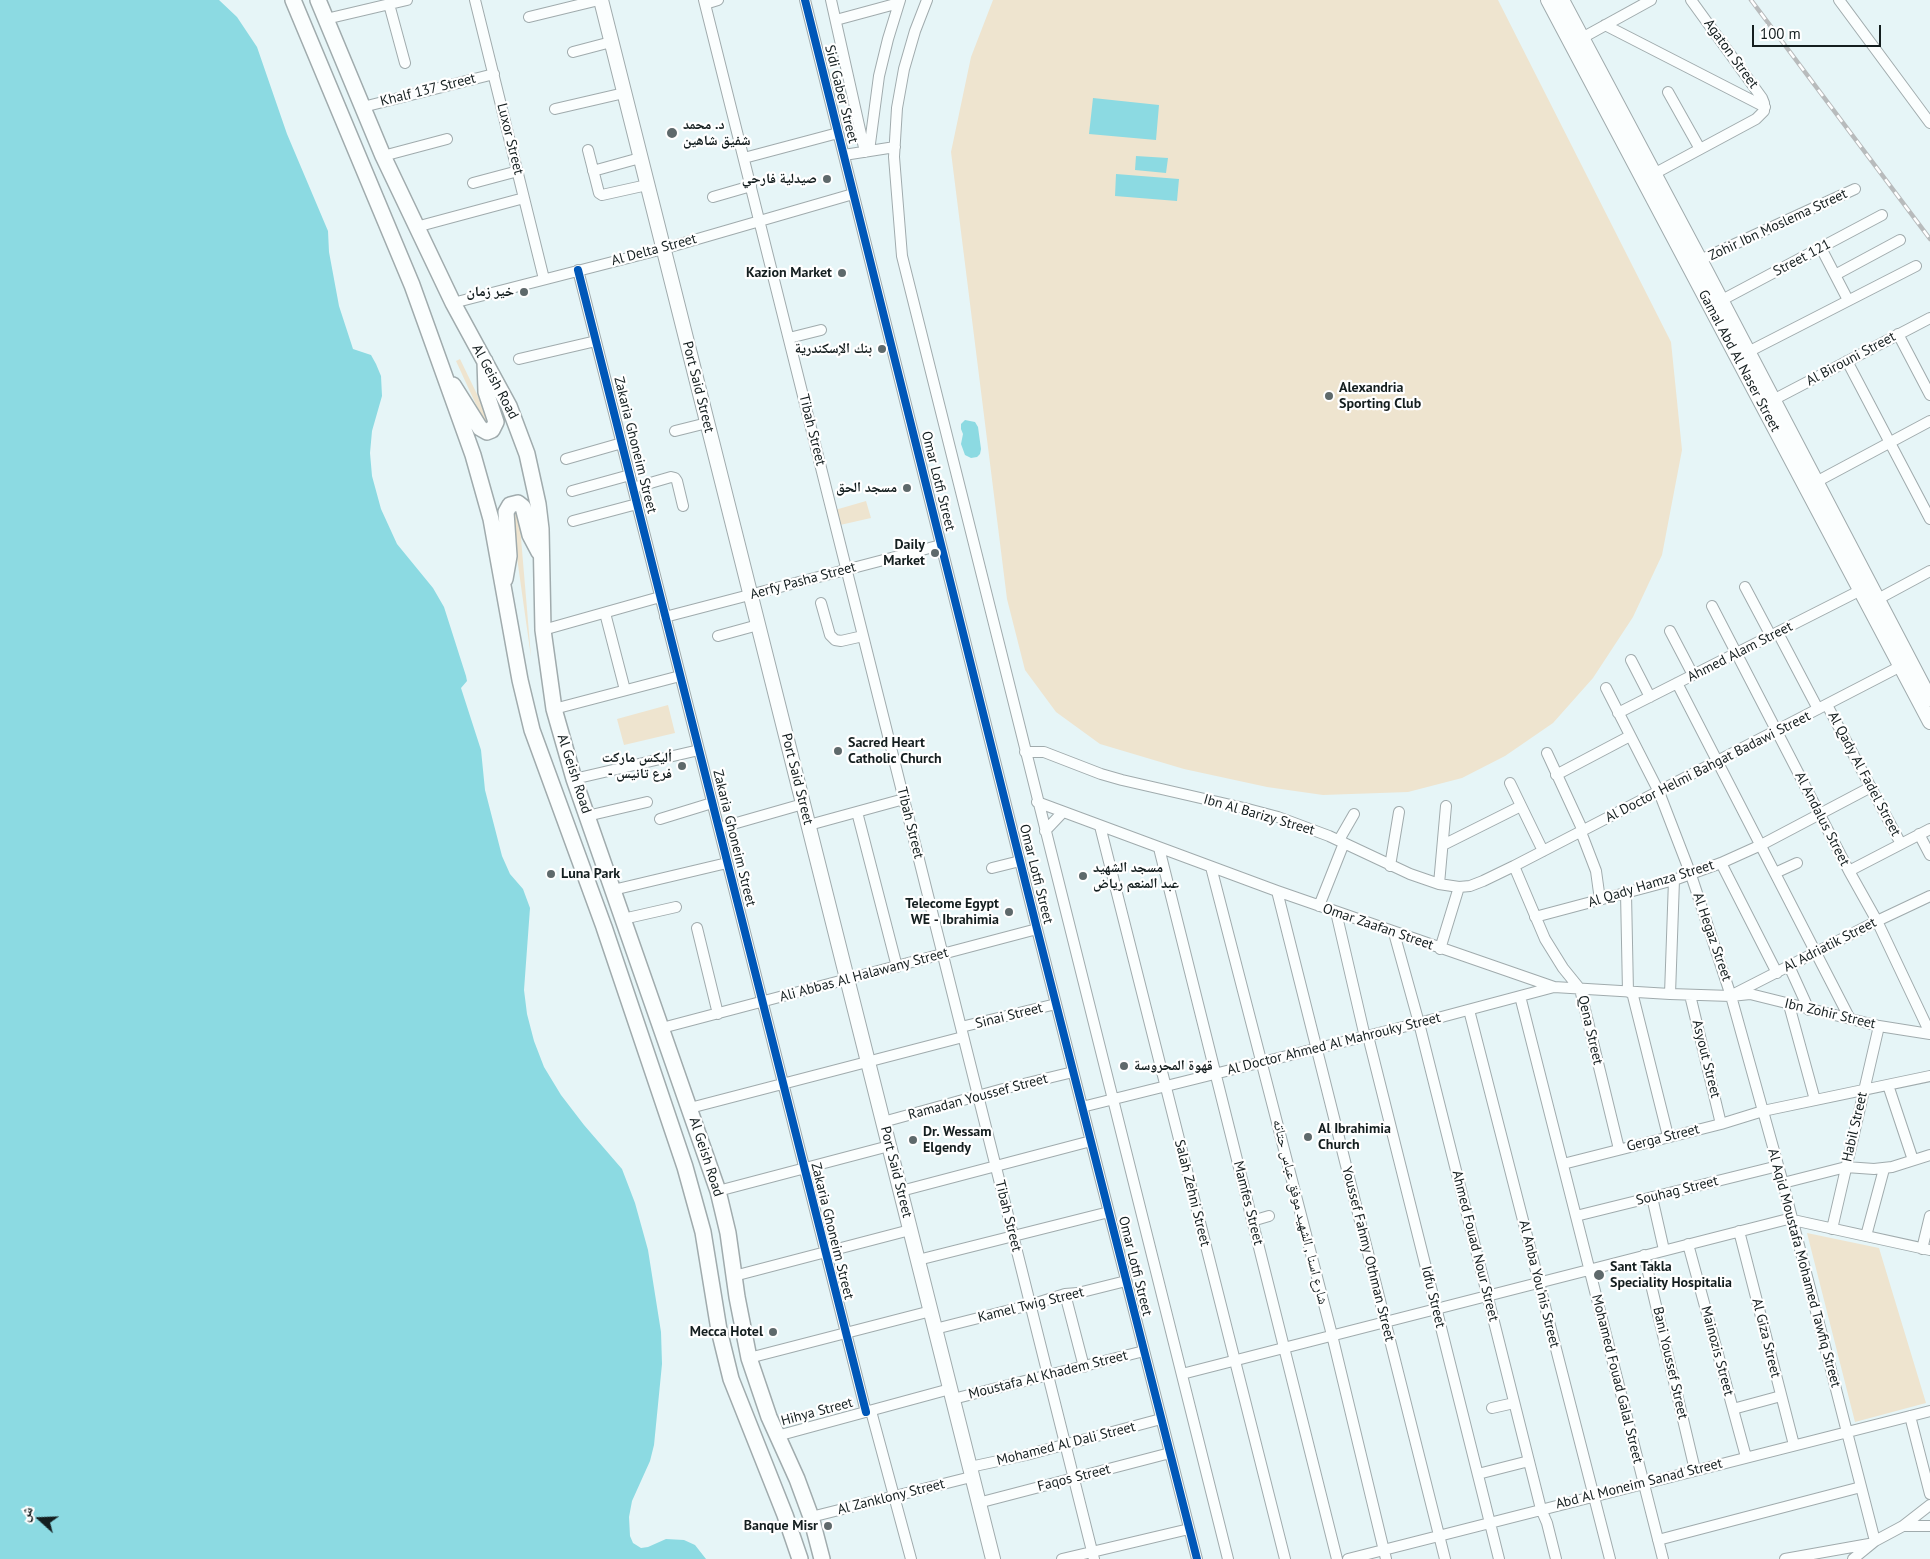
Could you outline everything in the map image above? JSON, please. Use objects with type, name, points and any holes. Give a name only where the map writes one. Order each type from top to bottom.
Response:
[{"type":"highway","name":"Al Geish Road","points":[[294,0],[412,285],[483,487],[491,519],[520,680],[532,730],[604,928],[685,1167],[703,1232],[719,1330],[731,1379],[786,1515],[800,1559]]},
{"type":"highway","name":"Al Geish Road","points":[[318,0],[383,156],[453,303],[509,406],[527,454],[538,504],[542,555],[543,630],[554,709],[574,779],[718,1191],[728,1233],[749,1358],[761,1398],[797,1479],[811,1518],[822,1559]]},
{"type":"highway","points":[[442,371],[460,395],[480,428],[484,432],[489,432],[494,428],[496,422],[486,392],[485,361]]},
{"type":"highway","points":[[503,584],[509,564],[506,512],[510,505],[518,503],[523,506],[530,535],[542,555]]},
{"type":"main road","name":"Port Said Street","points":[[600,0],[993,1559]]},
{"type":"main road","name":"Gamal Abd Al Naser Street","points":[[1548,0],[1722,300],[1732,335],[1748,352],[1930,699]]},
{"type":"main road","name":"Gamal Abd Al Naser Street","points":[[1562,0],[1649,176],[1930,722]]},
{"type":"street","points":[[326,19],[375,4],[389,4],[407,0]]},
{"type":"street","name":"Luxor Street","points":[[475,0],[544,279]]},
{"type":"street","points":[[529,17],[600,0]]},
{"type":"street","points":[[705,2],[718,0]]},
{"type":"street","name":"Sidi Gaber Street","points":[[805,0],[853,194]]},
{"type":"street","name":"Sidi Gaber Street","points":[[832,0],[867,152]]},
{"type":"street","name":"Omar Lotfi Street","points":[[927,0],[904,69],[897,108],[895,147],[899,237],[906,277],[1228,1559]]},
{"type":"street","points":[[1582,38],[1651,0]]},
{"type":"street","name":"Agaton Street","points":[[1691,0],[1762,98],[1764,109]]},
{"type":"street","points":[[1839,0],[1930,123]]},
{"type":"street","points":[[836,20],[900,1]]},
{"type":"street","points":[[867,152],[879,76],[900,1]]},
{"type":"street","name":"Tibah Street","points":[[705,2],[1093,1555]]},
{"type":"street","points":[[389,4],[405,63]]},
{"type":"street","points":[[1605,25],[1764,109],[1756,119],[1649,176]]},
{"type":"street","points":[[573,52],[611,42]]},
{"type":"street","name":"Khalf 137 Street","points":[[363,107],[494,74]]},
{"type":"street","points":[[555,109],[624,92]]},
{"type":"street","points":[[1668,92],[1700,149]]},
{"type":"street","points":[[744,158],[838,132]]},
{"type":"street","points":[[383,156],[447,139]]},
{"type":"street","points":[[844,155],[895,147]]},
{"type":"street","points":[[588,150],[599,193],[604,196],[647,185]]},
{"type":"street","points":[[593,170],[640,158]]},
{"type":"street","points":[[473,183],[518,171]]},
{"type":"street","points":[[713,196],[751,186]]},
{"type":"street","name":"Zohir Ibn Moslema Street","points":[[1700,260],[1855,189]]},
{"type":"street","name":"Omar Lotfi Street","points":[[853,194],[1090,1141],[1197,1559]]},
{"type":"street","name":"Al Delta Street","points":[[453,303],[663,249],[853,194]]},
{"type":"street","points":[[416,227],[524,198]]},
{"type":"street","name":"Street 121","points":[[1722,300],[1882,215]]},
{"type":"street","points":[[1835,275],[1900,240]]},
{"type":"street","points":[[1821,248],[1848,300]]},
{"type":"street","points":[[1748,352],[1916,266]]},
{"type":"street","name":"Zakaria Ghoneim Street","points":[[578,270],[825,1252],[846,1333],[911,1559]]},
{"type":"street","name":"Al Birouni Street","points":[[1773,400],[1898,334],[1929,321]]},
{"type":"street","points":[[789,338],[821,330]]},
{"type":"street","points":[[1898,334],[1930,395]]},
{"type":"street","points":[[519,359],[596,341]]},
{"type":"street","points":[[1847,361],[1930,519]]},
{"type":"street","points":[[1816,482],[1930,421]]},
{"type":"street","points":[[676,431],[707,424]]},
{"type":"street","points":[[566,459],[622,443]]},
{"type":"street","points":[[572,491],[630,474]]},
{"type":"street","points":[[633,488],[671,477],[675,478],[684,506]]},
{"type":"street","points":[[573,521],[637,504]]},
{"type":"street","name":"Aerfy Pasha Street","points":[[665,617],[941,544]]},
{"type":"street","points":[[1878,599],[1930,572]]},
{"type":"street","name":"Al Qady Al Fadel Street","points":[[1745,587],[1822,707],[1870,787],[1901,844]]},
{"type":"street","name":"Ahmed Alam Street","points":[[1618,713],[1861,590]]},
{"type":"street","points":[[543,630],[660,597]]},
{"type":"street","points":[[821,603],[830,635],[834,640],[841,641],[863,636]]},
{"type":"street","name":"Al Andalus Street","points":[[1712,606],[1849,872],[1877,921],[1930,1034]]},
{"type":"street","points":[[605,613],[625,690]]},
{"type":"street","points":[[718,636],[758,625]]},
{"type":"street","points":[[1670,630],[1693,675]]},
{"type":"street","points":[[1631,660],[1650,697]]},
{"type":"street","name":"Al Doctor Helmi Bahgat Badawi Street","points":[[1514,866],[1901,666]]},
{"type":"street","points":[[554,709],[680,676]]},
{"type":"street","points":[[1677,684],[1850,1019]]},
{"type":"street","name":"Al Hegaz Street","points":[[1606,688],[1659,792],[1690,875],[1731,996]]},
{"type":"street","points":[[1556,775],[1630,736]]},
{"type":"street","points":[[574,779],[699,750]]},
{"type":"street","name":"Ibn Al Barizy Street","points":[[1025,752],[1044,752],[1122,780],[1262,812],[1314,829],[1390,866],[1440,884],[1459,887],[1483,881],[1514,866]]},
{"type":"street","points":[[1547,753],[1582,832],[1596,871],[1600,900]]},
{"type":"street","points":[[1510,783],[1544,851]]},
{"type":"street","name":"Al Qady Hamza Street","points":[[1535,917],[1674,880],[1721,863],[1761,845],[1870,787]]},
{"type":"street","points":[[809,825],[904,799]]},
{"type":"street","points":[[587,816],[647,802]]},
{"type":"street","name":"Omar Zaafan Street","points":[[1037,802],[1394,933],[1554,987],[1731,996]]},
{"type":"street","points":[[660,819],[712,803]]},
{"type":"street","points":[[718,828],[803,804]]},
{"type":"street","points":[[1440,884],[1446,806]]},
{"type":"street","points":[[1443,845],[1520,806]]},
{"type":"street","points":[[857,812],[897,967]]},
{"type":"street","points":[[1045,831],[1063,812]]},
{"type":"street","points":[[1390,866],[1399,812]]},
{"type":"street","points":[[1320,906],[1342,842],[1354,814]]},
{"type":"street","name":"Salah Zehni Street","points":[[1100,826],[1285,1559]]},
{"type":"street","points":[[1849,872],[1930,829]]},
{"type":"street","points":[[1919,834],[1930,855]]},
{"type":"street","name":"Mamfes Street","points":[[1159,848],[1336,1559]]},
{"type":"street","points":[[992,868],[1020,861]]},
{"type":"street","points":[[613,890],[727,863]]},
{"type":"street","points":[[1721,863],[1778,972]]},
{"type":"street","points":[[1775,873],[1797,863]]},
{"type":"street","name":"Qena Street","points":[[1514,866],[1552,952],[1580,989],[1619,1149]]},
{"type":"street","name":"شارع اسنا , الشهيد موفق عباس حتاته","points":[[1211,867],[1332,1335],[1385,1555]]},
{"type":"street","points":[[1670,994],[1674,880]]},
{"type":"street","points":[[1440,948],[1459,887]]},
{"type":"street","name":"Youssef Fahmy Othman Street","points":[[1277,891],[1445,1559]]},
{"type":"street","points":[[1626,893],[1630,992],[1668,1136]]},
{"type":"street","name":"Al Adriatik Street","points":[[1731,996],[1877,921],[1928,901]]},
{"type":"street","points":[[623,919],[676,907]]},
{"type":"street","name":"Idfu Street","points":[[1336,912],[1499,1559]]},
{"type":"street","points":[[697,928],[718,1014]]},
{"type":"street","name":"Ali Abbas Al Halawany Street","points":[[662,1028],[1037,929]]},
{"type":"street","name":"Ahmed Fouad Nour Street","points":[[1394,933],[1419,1023],[1541,1509],[1547,1522],[1556,1559]]},
{"type":"street","points":[[1789,966],[1809,1010]]},
{"type":"street","name":"Al Doctor Ahmed Al Mahrouky Street","points":[[1082,1106],[1316,1049],[1554,987]]},
{"type":"street","name":"Ibn Zohir Street","points":[[1731,996],[1750,994],[1878,1026],[1930,1034]]},
{"type":"street","name":"Asyout Street","points":[[1690,995],[1721,1124]]},
{"type":"street","name":"Mohamed Fouad Galal Street","points":[[1520,996],[1663,1559]]},
{"type":"street","name":"Al Aqid Moustafa Mohamed Tawfiq Street","points":[[1731,996],[1783,1183],[1861,1487],[1872,1543]]},
{"type":"street","name":"Sinai Street","points":[[690,1108],[868,1062],[1056,1004]]},
{"type":"street","points":[[1789,1005],[1816,1100]]},
{"type":"street","name":"Al Anba You'nis Street","points":[[1469,1010],[1610,1559]]},
{"type":"street","name":"Habil Street","points":[[1832,1229],[1878,1026]]},
{"type":"street","name":"Ramadan Youssef Street","points":[[883,1122],[978,1097],[1003,1088],[1073,1072]]},
{"type":"street","name":"Gerga Street","points":[[1563,1164],[1721,1124],[1763,1111],[1930,1076]]},
{"type":"street","points":[[1888,1085],[1913,1160]]},
{"type":"street","points":[[900,1191],[1090,1141]]},
{"type":"street","points":[[718,1191],[889,1146]]},
{"type":"street","points":[[1783,1183],[1846,1168],[1884,1168],[1930,1155]]},
{"type":"street","name":"Souhag Street","points":[[1576,1216],[1778,1166]]},
{"type":"street","points":[[1866,1236],[1884,1168]]},
{"type":"street","points":[[1652,1197],[1664,1250]]},
{"type":"street","points":[[918,1260],[1109,1212]]},
{"type":"street","points":[[1252,1221],[1269,1216]]},
{"type":"street","points":[[1182,1374],[1644,1255],[1792,1219],[1926,1249],[1930,1216]]},
{"type":"street","points":[[734,1276],[910,1230]]},
{"type":"street","name":"Al Giza Street","points":[[1739,1231],[1794,1445]]},
{"type":"street","name":"Mainozis Street","points":[[1688,1244],[1746,1457]]},
{"type":"street","name":"Bani Youssef Street","points":[[1644,1255],[1695,1470]]},
{"type":"street","name":"Kamel Twig Street","points":[[935,1330],[1065,1294],[1078,1293],[1126,1281]]},
{"type":"street","points":[[1065,1294],[1084,1367]]},
{"type":"street","points":[[749,1358],[931,1311]]},
{"type":"street","name":"Moustafa Al Khadem Street","points":[[951,1394],[1048,1376],[1144,1351]]},
{"type":"street","name":"Hihya Street","points":[[777,1436],[869,1411],[951,1394]]},
{"type":"street","points":[[1732,1409],[1781,1396]]},
{"type":"street","points":[[1492,1408],[1514,1403]]},
{"type":"street","name":"Abd Al Moneim Sanad Street","points":[[1348,1559],[1385,1555],[1439,1536],[1490,1522],[1930,1410]]},
{"type":"street","points":[[1910,1416],[1930,1494]]},
{"type":"street","name":"Mohamed Al Dali Street","points":[[970,1472],[1065,1443],[1162,1419]]},
{"type":"street","name":"Faqos Street","points":[[978,1503],[1170,1453]]},
{"type":"street","points":[[1478,1474],[1529,1460]]},
{"type":"street","name":"Al Zanklony Street","points":[[811,1518],[894,1496],[970,1472]]},
{"type":"street","points":[[1658,1540],[1861,1487]]},
{"type":"street","points":[[1852,1559],[1872,1543],[1903,1526],[1930,1505]]},
{"type":"street","points":[[1903,1526],[1930,1526]]},
{"type":"street","points":[[1062,1559],[1093,1555],[1189,1529]]},
{"type":"street","points":[[1785,1559],[1872,1543]]},
{"type":"shaded area","name":"Alexandria Sporting Club","points":[[993,0],[1498,0],[1671,342],[1682,450],[1662,555],[1633,617],[1593,678],[1553,723],[1505,756],[1462,778],[1408,792],[1323,795],[1267,787],[1184,769],[1100,744],[1056,712],[1025,670],[1007,599],[951,152],[971,57]]},
{"type":"shaded area","points":[[460,359],[488,417],[487,422],[483,420],[456,361]]},
{"type":"shaded area","points":[[866,501],[871,518],[840,525],[835,510]]},
{"type":"shaded area","points":[[515,512],[519,514],[531,657],[511,515]]},
{"type":"shaded area","points":[[668,705],[675,733],[624,745],[617,719]]},
{"type":"shaded area","points":[[1807,1233],[1879,1248],[1926,1403],[1855,1422]]},
{"type":"water","points":[[0,0],[219,0],[237,17],[257,47],[287,134],[328,231],[329,252],[339,306],[353,349],[371,355],[381,376],[382,396],[372,431],[370,453],[372,476],[381,509],[397,544],[433,588],[444,607],[466,676],[467,681],[461,688],[481,750],[485,790],[502,856],[510,874],[523,889],[530,908],[524,990],[527,1014],[534,1041],[544,1067],[561,1095],[622,1169],[635,1203],[648,1250],[661,1332],[662,1364],[654,1445],[650,1461],[632,1501],[629,1517],[630,1536],[633,1543],[641,1548],[666,1539],[684,1540],[695,1545],[706,1559],[0,1559]]},
{"type":"water","points":[[1093,98],[1159,105],[1156,140],[1089,134]]},
{"type":"water","points":[[1136,156],[1168,158],[1166,173],[1135,170]]},
{"type":"water","points":[[1116,174],[1179,179],[1177,201],[1115,196]]},
{"type":"water","points":[[965,420],[975,422],[978,427],[981,449],[977,457],[971,458],[965,455],[961,444],[963,434],[961,424]]},
{"type":"railway","points":[[1751,0],[1930,239]]},
{"type":"cycle path","points":[[805,0],[1037,929],[1197,1559]]},
{"type":"cycle path","points":[[578,270],[866,1412]]},
{"type":"place","name":"د. محمد شفيق شاهين","points":[[672,133]]},
{"type":"place","name":"صيدلية فارحي","points":[[827,179]]},
{"type":"place","name":"Kazion Market","points":[[842,273]]},
{"type":"place","name":"خير زمان","points":[[524,292]]},
{"type":"place","name":"بنك الإسكندرية","points":[[882,349]]},
{"type":"place","name":"Alexandria Sporting Club","points":[[1329,396]]},
{"type":"place","name":"مسجد الحق","points":[[907,488]]},
{"type":"place","name":"Daily Market","points":[[935,553]]},
{"type":"place","name":"Sacred Heart Catholic Church","points":[[838,751]]},
{"type":"place","name":"أليكس ماركت - فرع تانيس","points":[[682,766]]},
{"type":"place","name":"Luna Park","points":[[551,874]]},
{"type":"place","name":"مسجد الشهيد عبد المنعم رياض","points":[[1083,876]]},
{"type":"place","name":"Telecome Egypt WE - Ibrahimia","points":[[1009,912]]},
{"type":"place","name":"قهوة المحروسة","points":[[1124,1066]]},
{"type":"place","name":"Al Ibrahimia Church","points":[[1308,1137]]},
{"type":"place","name":"Dr. Wessam Elgendy","points":[[913,1140]]},
{"type":"place","name":"Sant Takla Speciality Hospitalia","points":[[1599,1275]]},
{"type":"place","name":"Mecca Hotel","points":[[773,1332]]},
{"type":"place","name":"Banque Misr","points":[[828,1526]]}]
